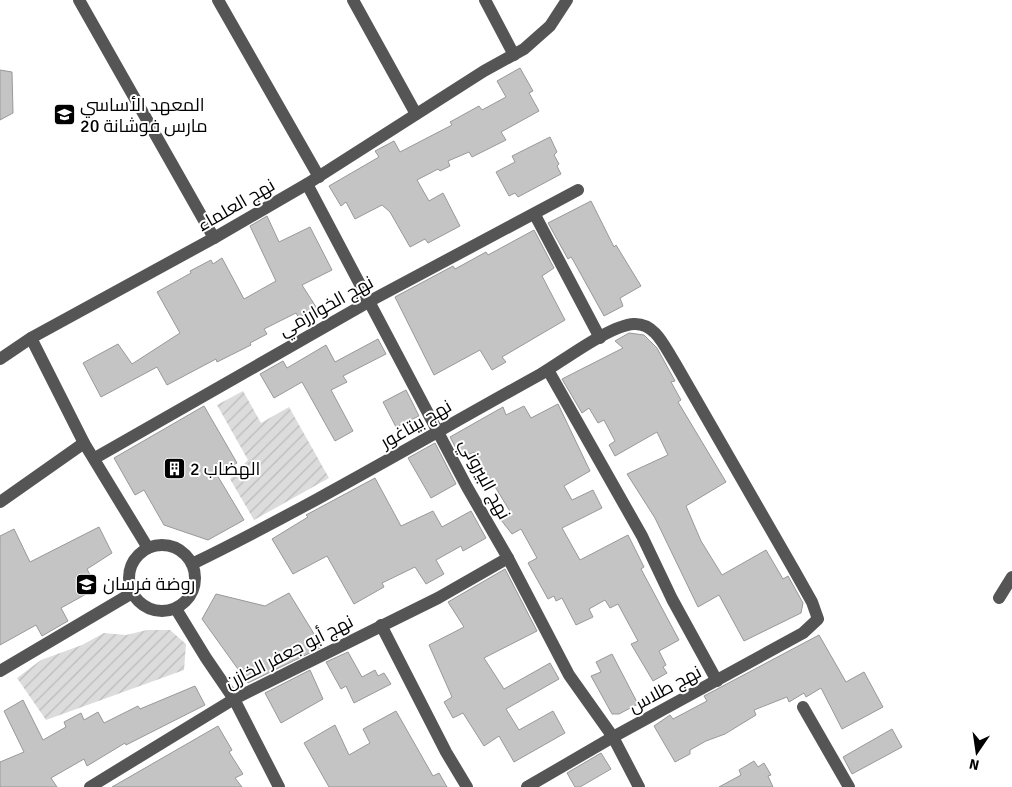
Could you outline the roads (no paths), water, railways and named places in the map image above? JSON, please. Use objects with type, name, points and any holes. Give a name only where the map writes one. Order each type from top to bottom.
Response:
[{"type":"street","points":[[79,0],[214,238]]},
{"type":"street","points":[[218,0],[319,176]]},
{"type":"street","points":[[353,0],[416,114]]},
{"type":"street","points":[[485,0],[514,55]]},
{"type":"street","name":"نهج العلماء","points":[[0,359],[31,338],[214,238],[307,184],[484,71],[524,49],[550,26],[567,0]]},
{"type":"street","name":"نهج البيروني","points":[[307,184],[569,675],[613,737],[639,787]]},
{"type":"street","name":"نهج الخوارزمي","points":[[95,458],[370,301],[535,215],[578,190]]},
{"type":"street","points":[[535,215],[600,338]]},
{"type":"street","name":"نهج بيتاغور","points":[[192,564],[305,508],[548,370],[600,338],[623,326],[634,324],[647,326],[656,333],[794,570],[812,602],[818,619]]},
{"type":"street","points":[[31,338],[84,443],[95,458],[148,548]]},
{"type":"street","points":[[548,370],[642,536],[672,599],[717,681]]},
{"type":"street","points":[[0,502],[84,443]]},
{"type":"street","points":[[160,545],[173,547],[184,554],[192,564],[195,577],[193,590],[186,601],[176,609],[163,612],[150,610],[140,603],[132,592],[129,580],[131,567],[137,556],[148,548],[160,545]]},
{"type":"street","name":"نهج أبو جعفر الخازن","points":[[90,787],[234,699],[438,598],[508,558]]},
{"type":"street","points":[[998,598],[1012,577]]},
{"type":"street","points":[[0,671],[132,592]]},
{"type":"street","points":[[176,609],[234,699],[279,787]]},
{"type":"street","name":"نهج طلاس","points":[[527,787],[613,737],[803,633],[818,619]]},
{"type":"street","points":[[381,625],[446,752],[468,787]]},
{"type":"street","points":[[803,707],[849,787]]},
{"type":"place","name":"المعهد الأساسي 20 مارس فوشانة","points":[[64,115]]},
{"type":"place","name":"الهضاب 2","points":[[174,469]]},
{"type":"place","name":"روضة فرسان","points":[[87,584]]}]
